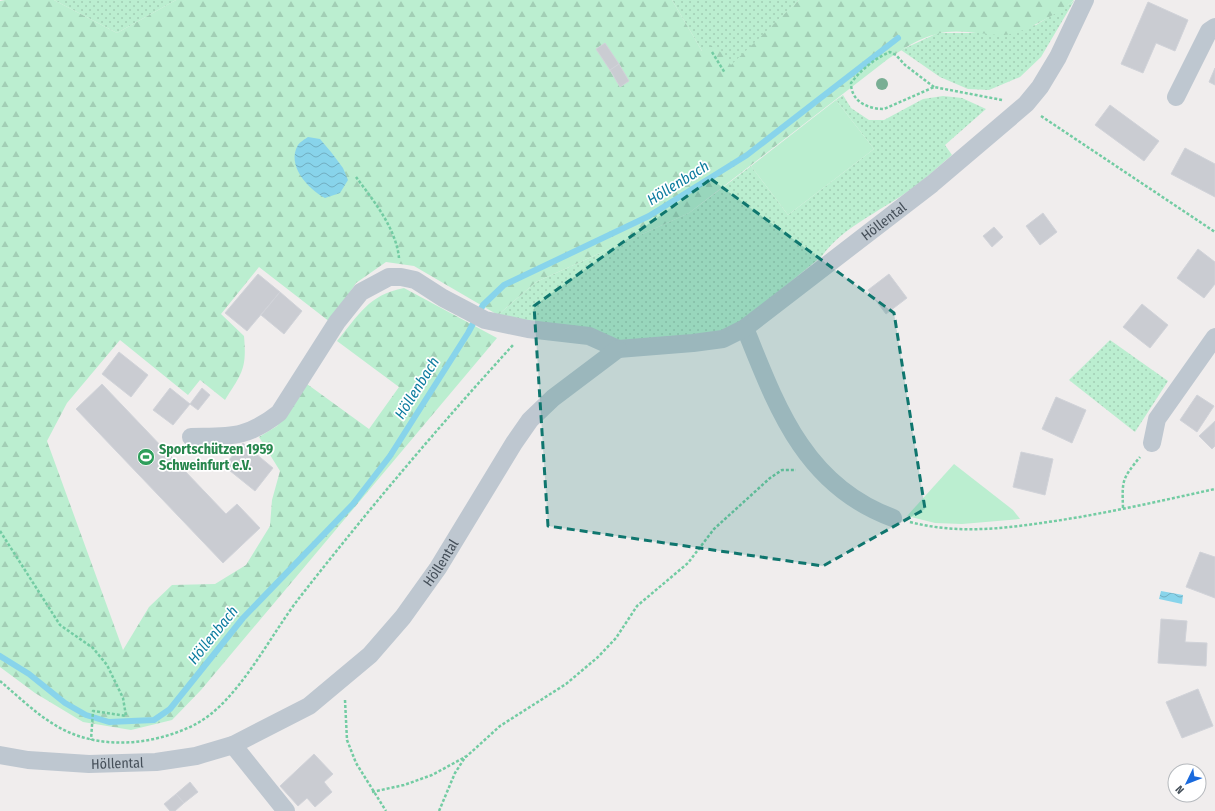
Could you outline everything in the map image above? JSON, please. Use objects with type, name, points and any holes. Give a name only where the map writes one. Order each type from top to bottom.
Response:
[{"type":"street","name":"Höllental","points":[[191,437],[228,436],[247,433],[264,424],[279,413],[336,322],[361,292],[388,277],[401,277],[415,280],[460,308],[484,320],[528,329],[589,336],[618,349],[723,339],[744,328],[932,184],[1026,104],[1040,87],[1058,57],[1085,0]]},
{"type":"street","points":[[1176,97],[1209,32],[1215,27]]},
{"type":"street","points":[[744,328],[772,395],[790,429],[820,472],[848,495],[878,512],[893,518]]},
{"type":"street","points":[[1152,443],[1157,419],[1215,337]]},
{"type":"street","name":"Höllental","points":[[0,755],[28,760],[89,764],[156,762],[196,756],[233,745],[310,706],[344,679],[370,655],[416,599],[438,568],[514,443],[530,420],[553,398],[618,349]]},
{"type":"street","points":[[233,745],[286,811]]},
{"type":"path","points":[[712,52],[725,73]]},
{"type":"path","points":[[934,87],[884,109],[875,109],[865,106],[854,95],[851,88],[851,83],[857,74],[883,55],[890,52],[896,55],[905,65],[934,87],[1026,104]]},
{"type":"path","points":[[1041,116],[1215,232]]},
{"type":"path","points":[[356,177],[379,208],[398,248],[401,277]]},
{"type":"path","points":[[0,680],[56,726],[91,740],[115,742],[147,740],[176,733],[195,725],[212,713],[227,699],[300,597],[434,432],[528,329]]},
{"type":"path","points":[[1123,508],[1122,490],[1125,475],[1152,443]]},
{"type":"path","points":[[439,811],[455,773],[467,756],[500,726],[566,684],[598,657],[616,638],[637,606],[688,563],[714,529],[770,478],[782,470],[794,469],[820,472]]},
{"type":"path","points":[[893,518],[916,524],[956,530],[998,529],[1072,518],[1215,489]]},
{"type":"path","points":[[0,531],[60,625],[93,648],[107,665],[123,698],[126,716],[93,711],[91,740]]},
{"type":"path","points":[[344,679],[347,740],[356,763],[372,792],[386,811]]},
{"type":"path","points":[[372,792],[404,785],[432,775],[467,756]]},
{"type":"highlighted area","points":[[711,179],[894,313],[925,509],[823,566],[548,526],[534,306]]},
{"type":"green space","points":[[54,0],[176,0],[117,33]]},
{"type":"green space","points":[[54,0],[117,33],[176,0],[672,0],[702,51],[714,44],[731,65],[799,0],[1074,0],[1041,22],[1011,34],[996,35],[945,32],[924,38],[911,44],[888,59],[689,213],[536,282],[498,315],[414,266],[386,262],[356,283],[330,322],[259,267],[221,314],[244,336],[245,347],[244,364],[242,370],[225,400],[200,380],[188,395],[120,340],[67,403],[47,441],[123,650],[149,607],[172,585],[215,584],[246,565],[270,526],[272,500],[280,471],[259,437],[277,426],[307,384],[369,429],[399,387],[337,341],[365,307],[381,296],[404,288],[497,338],[201,690],[172,720],[131,730],[83,722],[35,693],[0,667],[0,1]]},
{"type":"green space","points":[[672,0],[799,0],[731,66],[702,51]]},
{"type":"green space","points":[[1074,1],[1041,57],[1020,77],[989,90],[968,89],[940,77],[901,50],[938,33],[969,33],[1036,25]]},
{"type":"green space","points":[[843,95],[851,108],[869,120],[884,120],[923,99],[943,96],[962,98],[986,109],[945,145],[952,155],[930,174],[907,192],[851,228],[822,256],[741,322],[723,331],[632,343],[498,315],[536,282],[689,213],[751,166],[788,215],[874,149],[836,100]]},
{"type":"green space","points":[[836,100],[874,149],[788,215],[751,166]]},
{"type":"green space","points":[[1110,340],[1168,381],[1135,432],[1069,380]]},
{"type":"green space","points":[[954,464],[1013,510],[1020,519],[962,524],[935,523],[907,516]]},
{"type":"water","points":[[308,137],[320,139],[343,168],[348,180],[340,193],[325,198],[312,189],[301,176],[297,168],[295,153],[298,145]]},
{"type":"water","points":[[1161,591],[1183,595],[1182,604],[1159,599]]},
{"type":"building","points":[[1148,2],[1188,20],[1175,51],[1156,43],[1143,73],[1121,64]]},
{"type":"building","points":[[605,43],[619,64],[610,70],[596,49]]},
{"type":"building","points":[[619,64],[629,81],[620,87],[610,70]]},
{"type":"building","points":[[1215,68],[1215,85],[1209,82]]},
{"type":"building","points":[[1110,105],[1159,141],[1144,161],[1095,125]]},
{"type":"building","points":[[1185,148],[1215,164],[1215,197],[1171,174]]},
{"type":"building","points":[[1043,213],[1057,232],[1040,245],[1026,226]]},
{"type":"building","points":[[994,227],[1003,237],[992,247],[983,236]]},
{"type":"building","points":[[1198,249],[1215,262],[1215,284],[1204,298],[1177,278]]},
{"type":"building","points":[[258,274],[280,292],[247,331],[225,313]]},
{"type":"building","points":[[889,274],[907,298],[886,314],[868,290]]},
{"type":"building","points":[[280,292],[302,311],[284,334],[261,315]]},
{"type":"building","points":[[1142,304],[1168,325],[1150,348],[1123,327]]},
{"type":"building","points":[[119,352],[148,375],[131,397],[102,374]]},
{"type":"building","name":"Sportschützen 1959 Schweinfurt e.V.","points":[[102,384],[226,514],[237,504],[260,528],[223,563],[76,409]]},
{"type":"building","points":[[170,388],[190,404],[173,425],[153,410]]},
{"type":"building","points":[[202,388],[210,395],[198,410],[190,404]]},
{"type":"building","points":[[1197,395],[1214,406],[1197,432],[1180,420]]},
{"type":"building","points":[[1056,397],[1086,410],[1072,443],[1042,429]]},
{"type":"building","points":[[1215,421],[1215,446],[1212,449],[1199,436]]},
{"type":"building","points":[[243,443],[273,468],[255,491],[224,466]]},
{"type":"building","points":[[1021,452],[1053,459],[1045,495],[1013,487]]},
{"type":"building","points":[[1200,552],[1215,557],[1215,598],[1186,587]]},
{"type":"building","points":[[1161,619],[1187,621],[1185,642],[1207,643],[1206,666],[1158,663]]},
{"type":"building","points":[[1198,689],[1213,726],[1182,738],[1166,702]]},
{"type":"building","points":[[314,754],[333,774],[324,782],[332,792],[315,807],[307,798],[298,806],[280,786]]},
{"type":"building","points":[[190,782],[198,792],[184,803],[176,794]]},
{"type":"building","points":[[176,794],[184,803],[175,811],[170,811],[164,804]]},
{"type":"waterway","name":"Höllenbach","points":[[0,656],[29,674],[65,703],[86,715],[109,722],[154,720],[170,709],[243,618],[353,504],[390,456],[468,333],[483,305],[504,285],[649,216],[747,155],[898,38]]},
{"type":"place","name":"Sportschützen 1959 Schweinfurt e.V.","points":[[146,457]]}]
